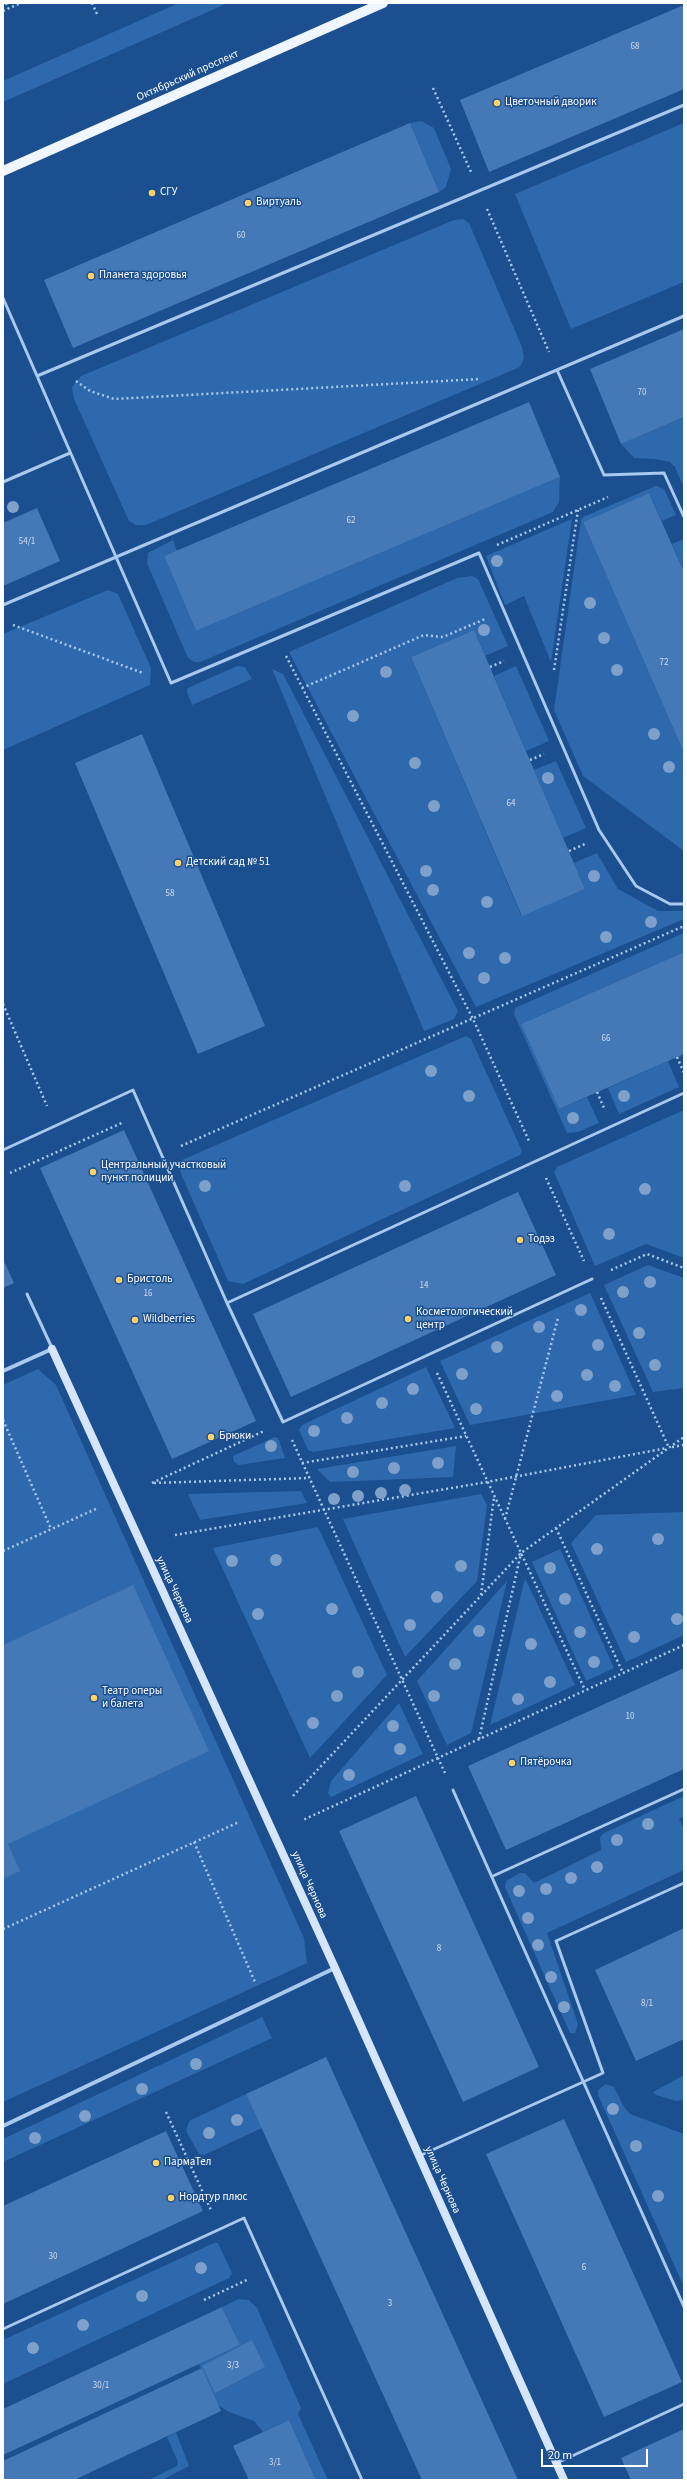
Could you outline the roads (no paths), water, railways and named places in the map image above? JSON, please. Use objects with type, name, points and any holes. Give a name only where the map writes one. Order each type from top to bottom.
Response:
[{"type":"main road","name":"Октябрьский проспект","points":[[3,171],[383,3]]},
{"type":"street","points":[[3,1370],[52,1349]]},
{"type":"street","name":"улица Чернова","points":[[52,1349],[335,1968],[564,2480]]},
{"type":"street","points":[[3,2126],[335,1968]]},
{"type":"lane","points":[[37,376],[480,192],[684,105]]},
{"type":"lane","points":[[3,298],[171,683],[478,553],[599,830],[636,886],[670,904],[684,904]]},
{"type":"lane","points":[[3,605],[684,316]]},
{"type":"lane","points":[[557,370],[604,475],[664,473],[684,517]]},
{"type":"lane","points":[[3,482],[70,453]]},
{"type":"lane","points":[[3,1150],[132,1090],[227,1303],[283,1422],[592,1279]]},
{"type":"lane","points":[[227,1303],[684,1093]]},
{"type":"lane","points":[[27,1294],[52,1349]]},
{"type":"lane","points":[[493,1876],[684,1788]]},
{"type":"lane","points":[[453,1790],[493,1876],[684,2307]]},
{"type":"lane","points":[[419,2156],[603,2073],[556,1941],[684,1883]]},
{"type":"lane","points":[[3,2329],[244,2218],[362,2480]]},
{"type":"lane","points":[[557,2462],[684,2404]]},
{"type":"place","name":"Цветочный дворик","points":[[497,103]]},
{"type":"place","name":"СГУ","points":[[152,193]]},
{"type":"place","name":"Виртуаль","points":[[248,203]]},
{"type":"place","name":"Планета здоровья","points":[[91,276]]},
{"type":"place","name":"Детский сад № 51","points":[[178,863]]},
{"type":"place","name":"Центральный участковый пункт полиции","points":[[93,1172]]},
{"type":"place","name":"Тодэз","points":[[520,1240]]},
{"type":"place","name":"Бристоль","points":[[119,1280]]},
{"type":"place","name":"Косметологический центр","points":[[408,1319]]},
{"type":"place","name":"Wildberries","points":[[135,1320]]},
{"type":"place","name":"Брюки","points":[[211,1437]]},
{"type":"place","name":"Театр оперы и балета","points":[[94,1698]]},
{"type":"place","name":"Пятёрочка","points":[[512,1763]]},
{"type":"place","name":"ПармаТел","points":[[156,2163]]},
{"type":"place","name":"Нордтур плюс","points":[[171,2198]]}]
